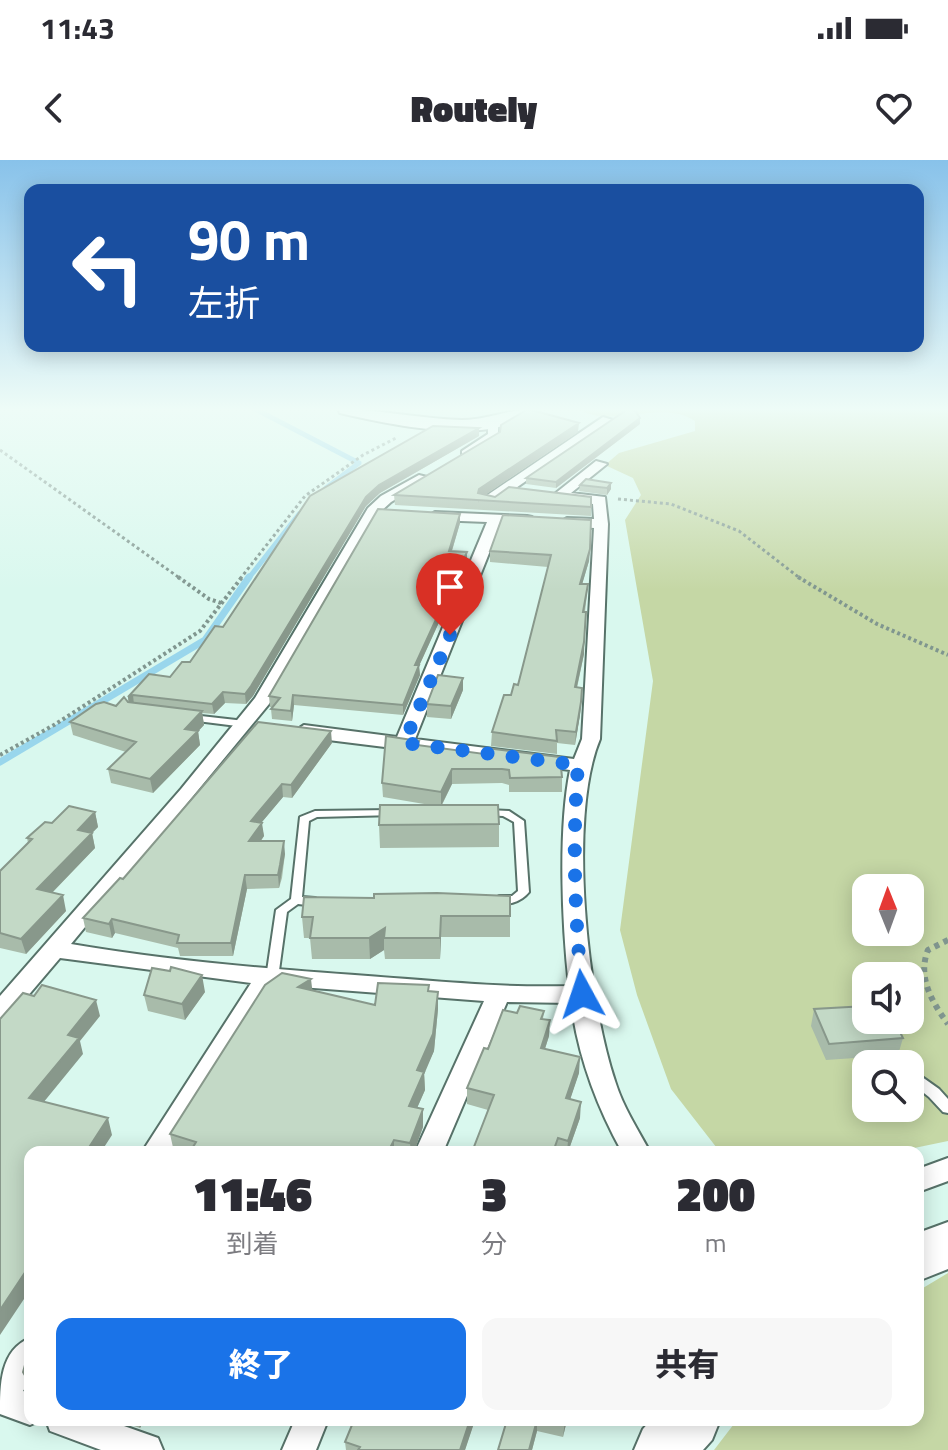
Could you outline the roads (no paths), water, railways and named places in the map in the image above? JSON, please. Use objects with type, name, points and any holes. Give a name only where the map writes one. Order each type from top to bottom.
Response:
[{"type":"highway","points":[[924,1255],[948,1244]]},
{"type":"highway","points":[[664,1450],[686,1426]]},
{"type":"street","points":[[0,1012],[252,725],[263,700],[373,511],[386,499],[440,469]]},
{"type":"street","points":[[488,501],[535,469]]},
{"type":"street","points":[[546,495],[592,469]]},
{"type":"street","points":[[506,489],[600,500],[591,739],[578,765],[574,908],[582,994],[592,1042],[618,1124],[632,1146]]},
{"type":"street","points":[[373,511],[601,524]]},
{"type":"street","points":[[404,743],[495,519]]},
{"type":"street","points":[[288,729],[578,765]]},
{"type":"street","points":[[55,949],[148,966],[269,977],[499,994],[582,994]]},
{"type":"street","points":[[160,1146],[269,977]]},
{"type":"street","points":[[432,1146],[499,994]]},
{"type":"street","points":[[924,1179],[948,1169]]},
{"type":"street","points":[[24,1361],[0,1399],[24,1407]]},
{"type":"street","points":[[79,1426],[146,1450]]},
{"type":"street","points":[[299,1450],[309,1426]]},
{"type":"lane","points":[[182,716],[252,725]]},
{"type":"lane","points":[[296,900],[304,819],[315,814],[410,813]]},
{"type":"lane","points":[[473,813],[505,813],[519,821],[524,892],[515,899],[484,900]]},
{"type":"lane","points":[[269,977],[282,910],[296,900],[329,902]]},
{"type":"lane","points":[[924,1086],[948,1108]]},
{"type":"waterway","points":[[326,488],[351,469]]},
{"type":"waterway","points":[[248,579],[299,514]]},
{"type":"waterway","points":[[0,762],[205,640],[249,577]]}]
